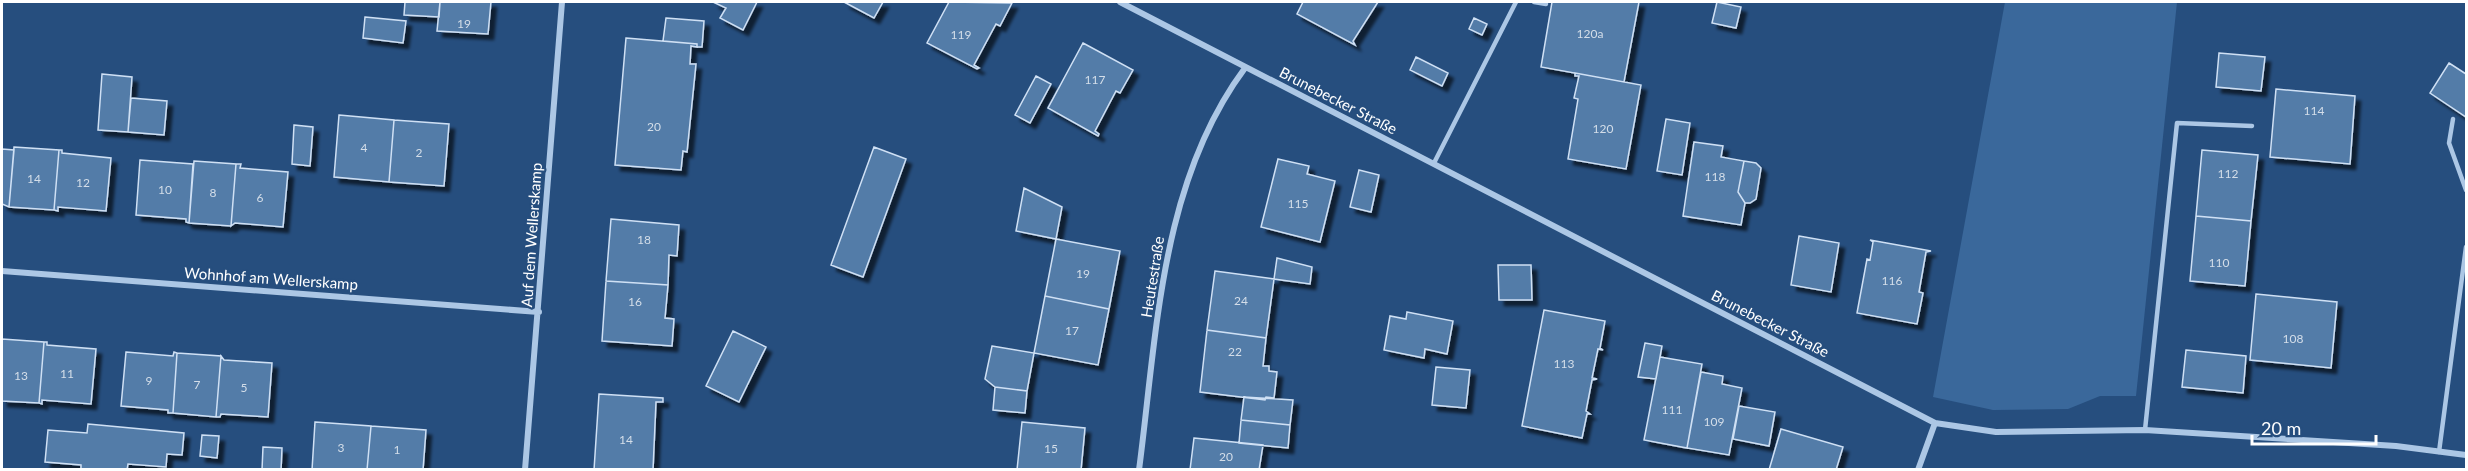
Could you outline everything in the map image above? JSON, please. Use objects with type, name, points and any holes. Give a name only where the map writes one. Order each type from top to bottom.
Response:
[{"type":"street","name":"Auf dem Wellerskamp","points":[[525,470],[562,2]]},
{"type":"street","name":"Brunebecker Straße","points":[[1120,2],[1935,423],[1996,432],[2145,430],[2384,445],[2466,455]]},
{"type":"street","name":"Heutestraße","points":[[1139,470],[1168,245],[1200,145],[1232,85],[1245,68]]},
{"type":"street","name":"Wohnhof am Wellerskamp","points":[[2,271],[539,312]]},
{"type":"street","points":[[1918,470],[1935,423]]},
{"type":"lane","points":[[1434,163],[1516,2]]},
{"type":"lane","points":[[1534,2],[1546,4]]},
{"type":"lane","points":[[2453,119],[2449,143],[2466,190]]},
{"type":"lane","points":[[2145,430],[2177,123],[2252,126]]},
{"type":"lane","points":[[2439,452],[2466,247]]},
{"type":"shaded area","points":[[2005,2],[2177,2],[2136,396],[2100,396],[2068,409],[1993,410],[1933,397]]},
{"type":"building","points":[[405,2],[440,2],[439,17],[404,15]]},
{"type":"building","points":[[440,2],[491,2],[488,34],[437,31]]},
{"type":"building","points":[[713,2],[757,2],[743,30],[720,18],[726,8]]},
{"type":"building","points":[[844,2],[883,2],[874,18]]},
{"type":"building","points":[[949,2],[1012,3],[1000,26],[996,24],[974,65],[979,68],[977,69],[927,43]]},
{"type":"building","points":[[1303,2],[1378,2],[1353,41],[1355,45],[1297,14]]},
{"type":"building","points":[[1552,2],[1639,2],[1624,82],[1541,67]]},
{"type":"building","points":[[1717,2],[1741,7],[1736,28],[1712,23]]},
{"type":"building","points":[[365,17],[406,21],[403,43],[363,38]]},
{"type":"building","points":[[666,18],[704,21],[702,47],[697,47],[697,44],[663,41]]},
{"type":"building","points":[[1474,18],[1487,24],[1482,35],[1469,29]]},
{"type":"building","points":[[626,38],[697,44],[697,47],[691,46],[690,64],[696,64],[687,152],[683,151],[681,170],[615,165]]},
{"type":"building","points":[[1083,43],[1133,70],[1120,93],[1116,91],[1095,131],[1099,134],[1098,136],[1048,108]]},
{"type":"building","points":[[2219,53],[2265,57],[2261,91],[2216,87]]},
{"type":"building","points":[[1416,57],[1448,73],[1442,86],[1410,70]]},
{"type":"building","points":[[2449,63],[2466,74],[2466,117],[2430,93]]},
{"type":"building","points":[[1575,73],[1641,85],[1626,169],[1568,159],[1578,99],[1574,98],[1579,76],[1575,76]]},
{"type":"building","points":[[102,74],[132,77],[128,132],[98,130]]},
{"type":"building","points":[[1036,76],[1051,84],[1030,123],[1015,115]]},
{"type":"building","points":[[2276,89],[2355,96],[2350,164],[2270,157]]},
{"type":"building","points":[[131,98],[167,101],[164,135],[128,132]]},
{"type":"building","points":[[339,115],[394,120],[389,182],[334,177]]},
{"type":"building","points":[[1666,119],[1690,123],[1682,175],[1657,171]]},
{"type":"building","points":[[394,120],[449,124],[444,186],[389,182]]},
{"type":"building","points":[[294,125],[313,127],[310,166],[292,164]]},
{"type":"building","points":[[1694,142],[1723,146],[1721,157],[1744,161],[1738,192],[1745,203],[1741,225],[1683,216]]},
{"type":"building","points":[[14,147],[59,150],[54,210],[9,207]]},
{"type":"building","points":[[874,147],[906,159],[863,277],[831,265]]},
{"type":"building","points":[[2,149],[14,150],[9,207],[2,204]]},
{"type":"building","points":[[59,150],[62,150],[62,153],[111,158],[106,211],[58,207],[58,211],[54,210]]},
{"type":"building","points":[[2202,150],[2258,155],[2251,221],[2196,216]]},
{"type":"building","points":[[1278,159],[1309,166],[1307,174],[1335,181],[1320,242],[1261,227]]},
{"type":"building","points":[[140,160],[193,164],[189,223],[186,219],[136,215]]},
{"type":"building","points":[[194,161],[236,164],[231,226],[189,223]]},
{"type":"building","points":[[1744,161],[1756,163],[1761,168],[1756,199],[1750,203],[1745,203],[1738,192]]},
{"type":"building","points":[[236,164],[241,164],[240,168],[288,172],[283,227],[235,223],[231,226]]},
{"type":"building","points":[[1359,170],[1379,175],[1371,212],[1350,207]]},
{"type":"building","points":[[1024,188],[1062,207],[1056,239],[1016,231]]},
{"type":"building","points":[[2196,216],[2251,221],[2245,286],[2190,281]]},
{"type":"building","points":[[611,219],[679,225],[677,256],[669,255],[668,285],[606,281]]},
{"type":"building","points":[[1799,236],[1839,243],[1831,292],[1791,285]]},
{"type":"building","points":[[1056,239],[1120,251],[1109,309],[1045,296]]},
{"type":"building","points":[[1870,240],[1931,251],[1926,252],[1919,292],[1923,293],[1917,324],[1857,313],[1867,259],[1870,260],[1873,242]]},
{"type":"building","points":[[1277,258],[1312,267],[1310,284],[1274,279]]},
{"type":"building","points":[[1498,265],[1531,265],[1532,300],[1499,300]]},
{"type":"building","points":[[1215,271],[1274,279],[1266,338],[1207,330]]},
{"type":"building","points":[[606,281],[668,285],[665,318],[674,319],[672,346],[602,341]]},
{"type":"building","points":[[2256,294],[2337,302],[2331,368],[2250,360]]},
{"type":"building","points":[[1045,296],[1109,309],[1098,365],[1034,353]]},
{"type":"building","points":[[1544,310],[1605,321],[1600,348],[1603,350],[1598,349],[1592,378],[1597,379],[1592,380],[1586,411],[1590,414],[1587,414],[1582,438],[1522,426]]},
{"type":"building","points":[[1407,312],[1453,321],[1447,354],[1425,349],[1424,358],[1384,350],[1390,316],[1406,319]]},
{"type":"building","points":[[1207,330],[1266,338],[1263,366],[1269,366],[1269,371],[1277,372],[1274,398],[1266,397],[1265,400],[1200,392]]},
{"type":"building","points":[[733,331],[766,347],[739,402],[706,386]]},
{"type":"building","points":[[2,339],[44,342],[39,403],[2,401]]},
{"type":"building","points":[[44,342],[47,342],[47,345],[96,349],[91,404],[42,400],[42,404],[39,403]]},
{"type":"building","points":[[1645,343],[1662,346],[1656,379],[1638,377]]},
{"type":"building","points":[[992,346],[1034,353],[1027,391],[995,387],[985,379]]},
{"type":"building","points":[[2186,350],[2246,356],[2243,393],[2182,387]]},
{"type":"building","points":[[126,352],[173,356],[174,352],[177,353],[173,413],[168,413],[168,410],[121,406]]},
{"type":"building","points":[[177,353],[221,356],[216,417],[173,413]]},
{"type":"building","points":[[221,356],[224,360],[272,363],[268,417],[221,414],[220,417],[216,417]]},
{"type":"building","points":[[1660,357],[1702,364],[1687,448],[1644,440]]},
{"type":"building","points":[[1436,367],[1470,370],[1466,408],[1432,405]]},
{"type":"building","points":[[1701,372],[1723,376],[1722,384],[1742,388],[1729,455],[1687,448]]},
{"type":"building","points":[[995,387],[1027,391],[1025,413],[993,410]]},
{"type":"building","points":[[599,394],[663,398],[663,402],[656,402],[653,470],[594,470]]},
{"type":"building","points":[[1244,397],[1293,400],[1290,425],[1241,420]]},
{"type":"building","points":[[1739,406],[1775,412],[1769,446],[1733,439]]},
{"type":"building","points":[[1241,420],[1290,425],[1288,448],[1239,443]]},
{"type":"building","points":[[315,422],[371,426],[367,470],[312,470]]},
{"type":"building","points":[[1022,422],[1085,428],[1081,470],[1017,470]]},
{"type":"building","points":[[88,424],[184,433],[182,455],[167,454],[166,467],[128,464],[127,470],[81,470],[81,465],[45,462],[48,430],[87,433]]},
{"type":"building","points":[[371,426],[426,430],[423,470],[367,470]]},
{"type":"building","points":[[1781,429],[1843,447],[1836,470],[1769,470]]},
{"type":"building","points":[[202,435],[219,436],[217,458],[200,456]]},
{"type":"building","points":[[1194,438],[1263,445],[1259,470],[1190,470]]},
{"type":"building","points":[[263,447],[282,448],[281,470],[262,470]]}]
